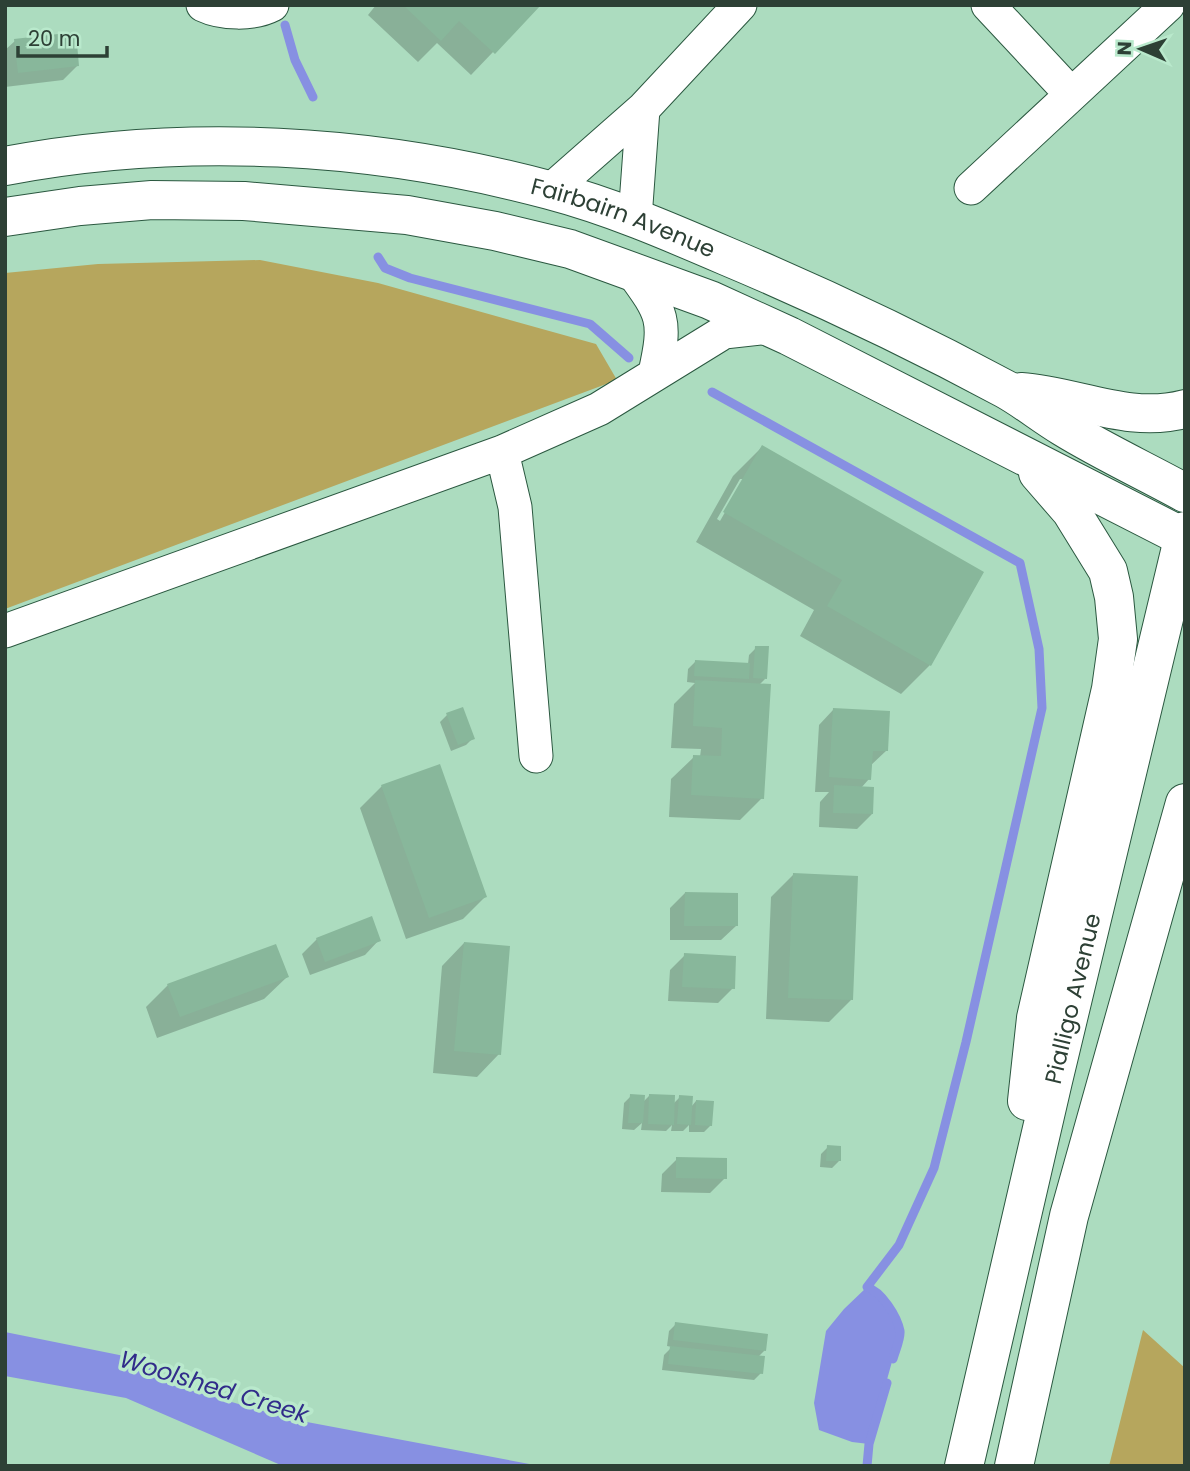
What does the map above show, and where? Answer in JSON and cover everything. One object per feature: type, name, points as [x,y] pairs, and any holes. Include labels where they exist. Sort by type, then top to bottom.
[{"type":"main road","name":"Fairbairn Avenue","points":[[5,166],[118,151],[220,147],[277,149],[344,152],[460,169],[551,190],[635,218],[809,292],[1008,391],[1064,428],[1185,493]]},
{"type":"main road","name":"Fairbairn Avenue","points":[[5,217],[80,206],[152,200],[244,201],[407,215],[570,248],[710,300],[770,327],[1184,536]]},
{"type":"main road","points":[[1008,391],[1047,396],[1120,412],[1153,415],[1185,409]]},
{"type":"main road","points":[[1010,1263],[1036,1018],[1111,689],[1118,639],[1114,597],[1108,571],[1071,511],[1025,458]]},
{"type":"main road","name":"Pialligo Avenue","points":[[967,1449],[1184,536]]},
{"type":"main road","points":[[1016,1456],[1069,1216],[1185,803]]},
{"type":"street","points":[[203,5],[217,11],[263,10],[272,5]]},
{"type":"street","points":[[551,190],[643,109],[740,5]]},
{"type":"street","points":[[988,5],[1071,94]]},
{"type":"street","points":[[971,188],[1168,5]]},
{"type":"street","points":[[635,218],[643,109]]},
{"type":"street","points":[[631,270],[657,306],[663,330],[655,373]]},
{"type":"street","points":[[5,631],[502,452],[599,409],[724,332],[770,327]]},
{"type":"street","points":[[502,452],[515,507],[536,756]]},
{"type":"shaded area","points":[[260,260],[378,283],[596,344],[617,380],[5,609],[5,273],[98,264]]},
{"type":"shaded area","points":[[1143,1330],[1185,1368],[1185,1466],[1109,1466]]},
{"type":"water","points":[[867,1287],[877,1290],[900,1333],[869,1444],[852,1442],[819,1430],[814,1403],[826,1331]]},
{"type":"water","points":[[5,1332],[154,1362],[169,1384],[291,1419],[540,1466],[283,1466],[126,1398],[5,1376]]},
{"type":"building","points":[[403,5],[541,5],[495,54],[459,21],[441,41]]},
{"type":"building","points":[[76,32],[79,66],[18,73],[14,39]]},
{"type":"building","points":[[762,445],[984,572],[931,666],[827,606],[842,580],[723,512]]},
{"type":"building","points":[[755,646],[769,646],[767,679],[753,678]]},
{"type":"building","points":[[695,660],[750,663],[749,679],[694,676]]},
{"type":"building","points":[[695,680],[771,684],[764,799],[691,795],[693,755],[721,756],[722,728],[693,726]]},
{"type":"building","points":[[463,707],[475,739],[458,745],[446,713]]},
{"type":"building","points":[[833,708],[890,711],[888,751],[873,751],[871,780],[829,777]]},
{"type":"building","points":[[440,764],[487,897],[429,918],[381,785]]},
{"type":"building","points":[[834,785],[874,787],[873,814],[833,813]]},
{"type":"building","points":[[793,873],[858,876],[853,1000],[788,998]]},
{"type":"building","points":[[685,892],[738,893],[738,926],[684,926]]},
{"type":"building","points":[[372,916],[381,941],[325,962],[316,938]]},
{"type":"building","points":[[464,942],[510,946],[501,1055],[454,1051]]},
{"type":"building","points":[[276,944],[289,977],[180,1017],[167,984]]},
{"type":"building","points":[[684,953],[736,956],[735,989],[682,987]]},
{"type":"building","points":[[630,1094],[645,1095],[643,1123],[628,1123]]},
{"type":"building","points":[[649,1094],[675,1095],[674,1125],[648,1124]]},
{"type":"building","points":[[679,1095],[693,1096],[691,1125],[677,1124]]},
{"type":"building","points":[[696,1100],[714,1101],[712,1126],[695,1125]]},
{"type":"building","points":[[827,1145],[841,1146],[841,1161],[826,1161]]},
{"type":"building","points":[[676,1157],[727,1158],[727,1179],[676,1178]]},
{"type":"building","points":[[675,1322],[768,1334],[766,1351],[673,1340]]},
{"type":"building","points":[[670,1346],[765,1356],[763,1374],[668,1364]]},
{"type":"waterway","points":[[285,25],[295,60],[313,97]]},
{"type":"waterway","points":[[378,257],[385,268],[410,278],[590,324],[629,358]]},
{"type":"waterway","points":[[712,392],[1020,563],[1039,649],[1042,708],[966,1042],[934,1168],[899,1245],[867,1287],[883,1299],[898,1325],[900,1338],[893,1359]]},
{"type":"waterway","points":[[867,1466],[869,1444],[887,1383]]},
{"type":"water label","name":"Woolshed Creek","points":[[214,1387]]}]
